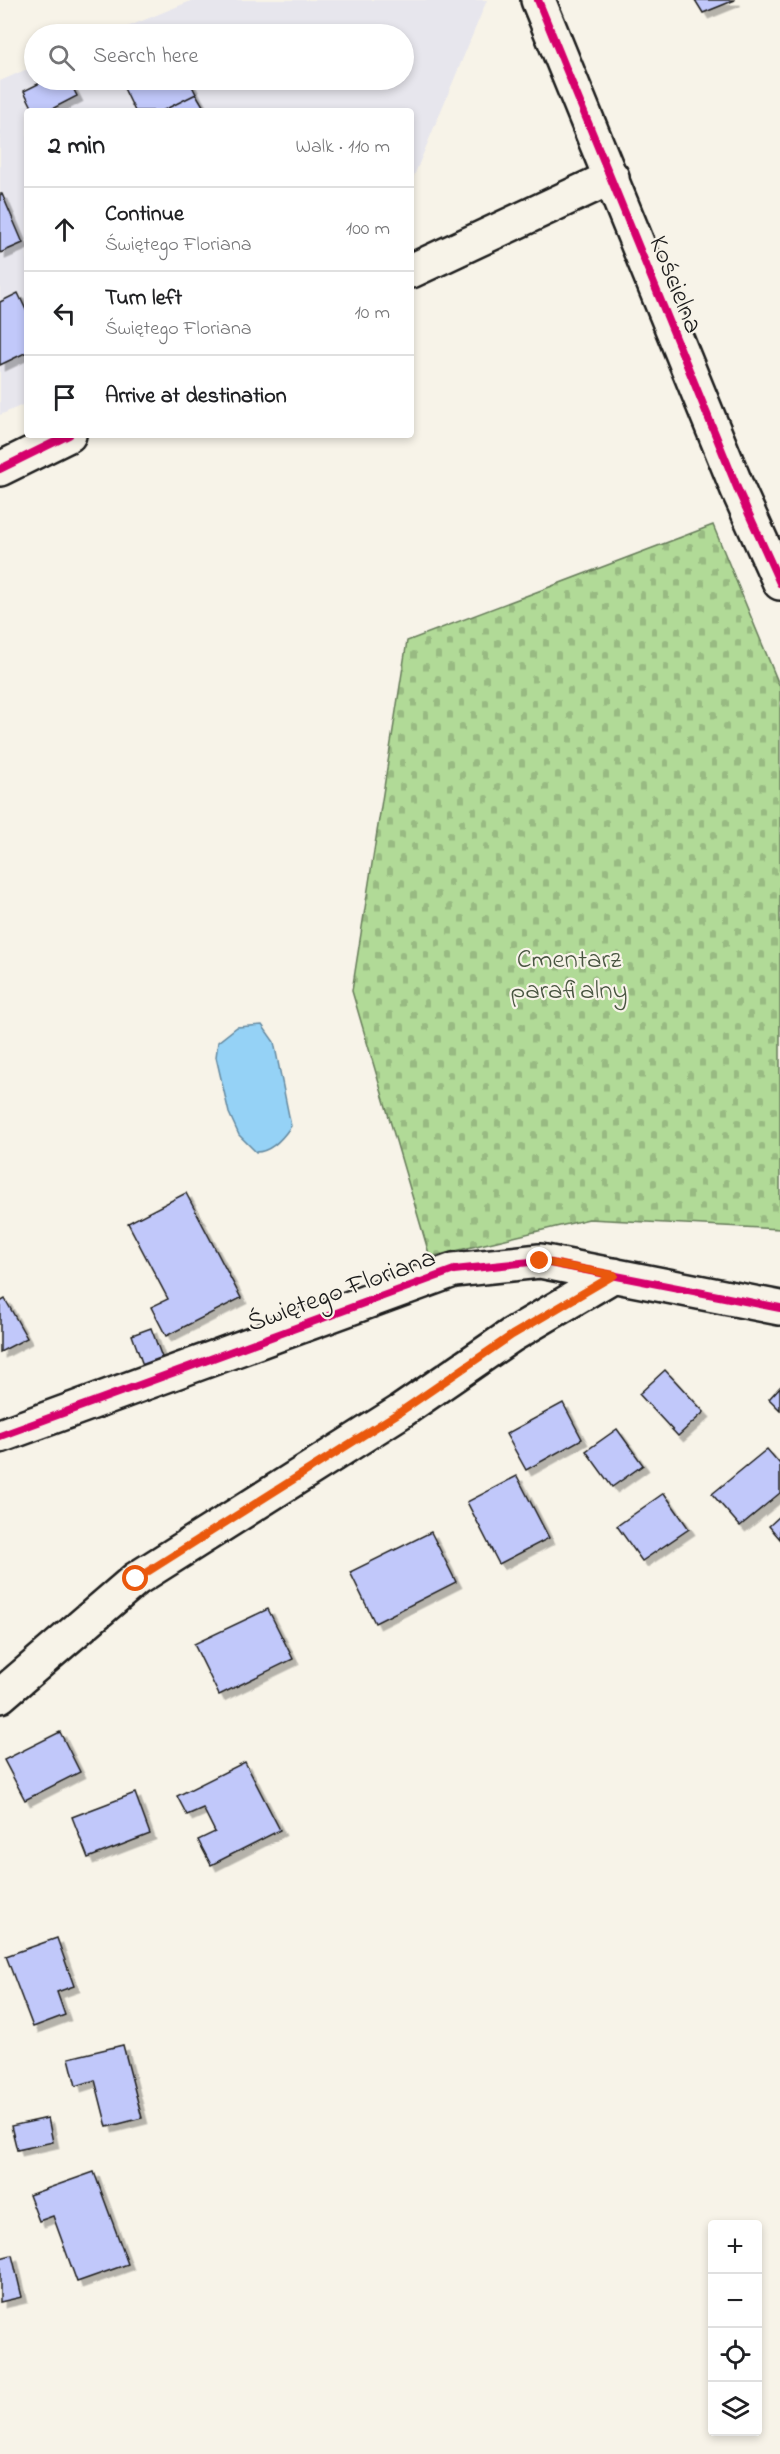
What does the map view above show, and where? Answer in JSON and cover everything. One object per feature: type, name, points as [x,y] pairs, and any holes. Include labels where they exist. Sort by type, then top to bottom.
[{"type":"street","name":"Kościelna","points":[[538,0],[738,490],[780,584]]},
{"type":"street","points":[[414,270],[612,177]]},
{"type":"street","points":[[0,469],[63,438]]},
{"type":"street","name":"Świętego Floriana","points":[[0,1436],[454,1270],[540,1261],[780,1308]]},
{"type":"street","points":[[0,1696],[136,1579],[400,1412],[512,1335],[614,1275]]},
{"type":"shaded area","points":[[193,0],[487,0],[414,176],[414,108],[24,108],[24,404],[0,415],[0,81],[24,70],[24,90],[414,90],[414,24],[134,24]]},
{"type":"green space","name":"Cmentarz parafialny","points":[[713,525],[780,687],[780,1229],[589,1219],[430,1257],[352,991],[407,641]]},
{"type":"water","points":[[262,1025],[274,1042],[291,1126],[272,1147],[256,1152],[239,1135],[229,1113],[216,1057],[218,1042],[237,1027]]},
{"type":"building","points":[[695,0],[735,0],[703,13]]},
{"type":"building","points":[[74,90],[77,96],[54,108],[32,108],[24,91]]},
{"type":"building","points":[[125,90],[194,90],[196,94],[168,108],[134,108]]},
{"type":"building","points":[[196,94],[204,108],[168,108]]},
{"type":"building","points":[[0,194],[2,194],[23,243],[0,253]]},
{"type":"building","points":[[18,293],[24,306],[24,353],[0,365],[0,302]]},
{"type":"building","points":[[186,1193],[241,1298],[166,1336],[151,1307],[168,1299],[128,1223]]},
{"type":"building","points":[[5,1299],[27,1338],[0,1352],[0,1302]]},
{"type":"building","points":[[151,1328],[163,1360],[144,1368],[132,1335]]},
{"type":"building","points":[[665,1370],[704,1412],[678,1436],[639,1394]]},
{"type":"building","points":[[780,1387],[780,1410],[769,1399]]},
{"type":"building","points":[[563,1403],[582,1439],[526,1470],[506,1434]]},
{"type":"building","points":[[617,1429],[643,1465],[612,1487],[586,1451]]},
{"type":"building","points":[[767,1449],[780,1464],[780,1493],[740,1526],[712,1494]]},
{"type":"building","points":[[517,1476],[549,1538],[499,1564],[467,1502]]},
{"type":"building","points":[[664,1493],[689,1529],[642,1561],[617,1526]]},
{"type":"building","points":[[780,1516],[780,1539],[769,1526]]},
{"type":"building","points":[[431,1532],[456,1582],[375,1623],[350,1572]]},
{"type":"building","points":[[268,1609],[293,1659],[219,1695],[194,1644]]},
{"type":"building","points":[[60,1732],[80,1772],[25,1800],[4,1760]]},
{"type":"building","points":[[245,1762],[280,1830],[211,1865],[198,1840],[215,1832],[203,1808],[187,1815],[177,1796]]},
{"type":"building","points":[[135,1793],[150,1834],[88,1858],[72,1817]]},
{"type":"building","points":[[57,1938],[74,1986],[57,1992],[65,2015],[33,2027],[6,1956]]},
{"type":"building","points":[[123,2045],[142,2118],[107,2127],[95,2080],[76,2086],[69,2058]]},
{"type":"building","points":[[48,2118],[53,2142],[17,2150],[11,2126]]},
{"type":"building","points":[[94,2172],[128,2264],[77,2282],[53,2216],[39,2221],[29,2195]]},
{"type":"building","points":[[12,2255],[22,2297],[0,2302],[0,2258]]},
{"type":"cycle path","points":[[538,0],[738,490],[780,583]]},
{"type":"cycle path","points":[[0,469],[63,438]]},
{"type":"cycle path","points":[[0,1436],[454,1270],[540,1261],[780,1308]]},
{"type":"route","points":[[136,1579],[400,1412],[512,1335],[614,1275],[540,1261]]}]
